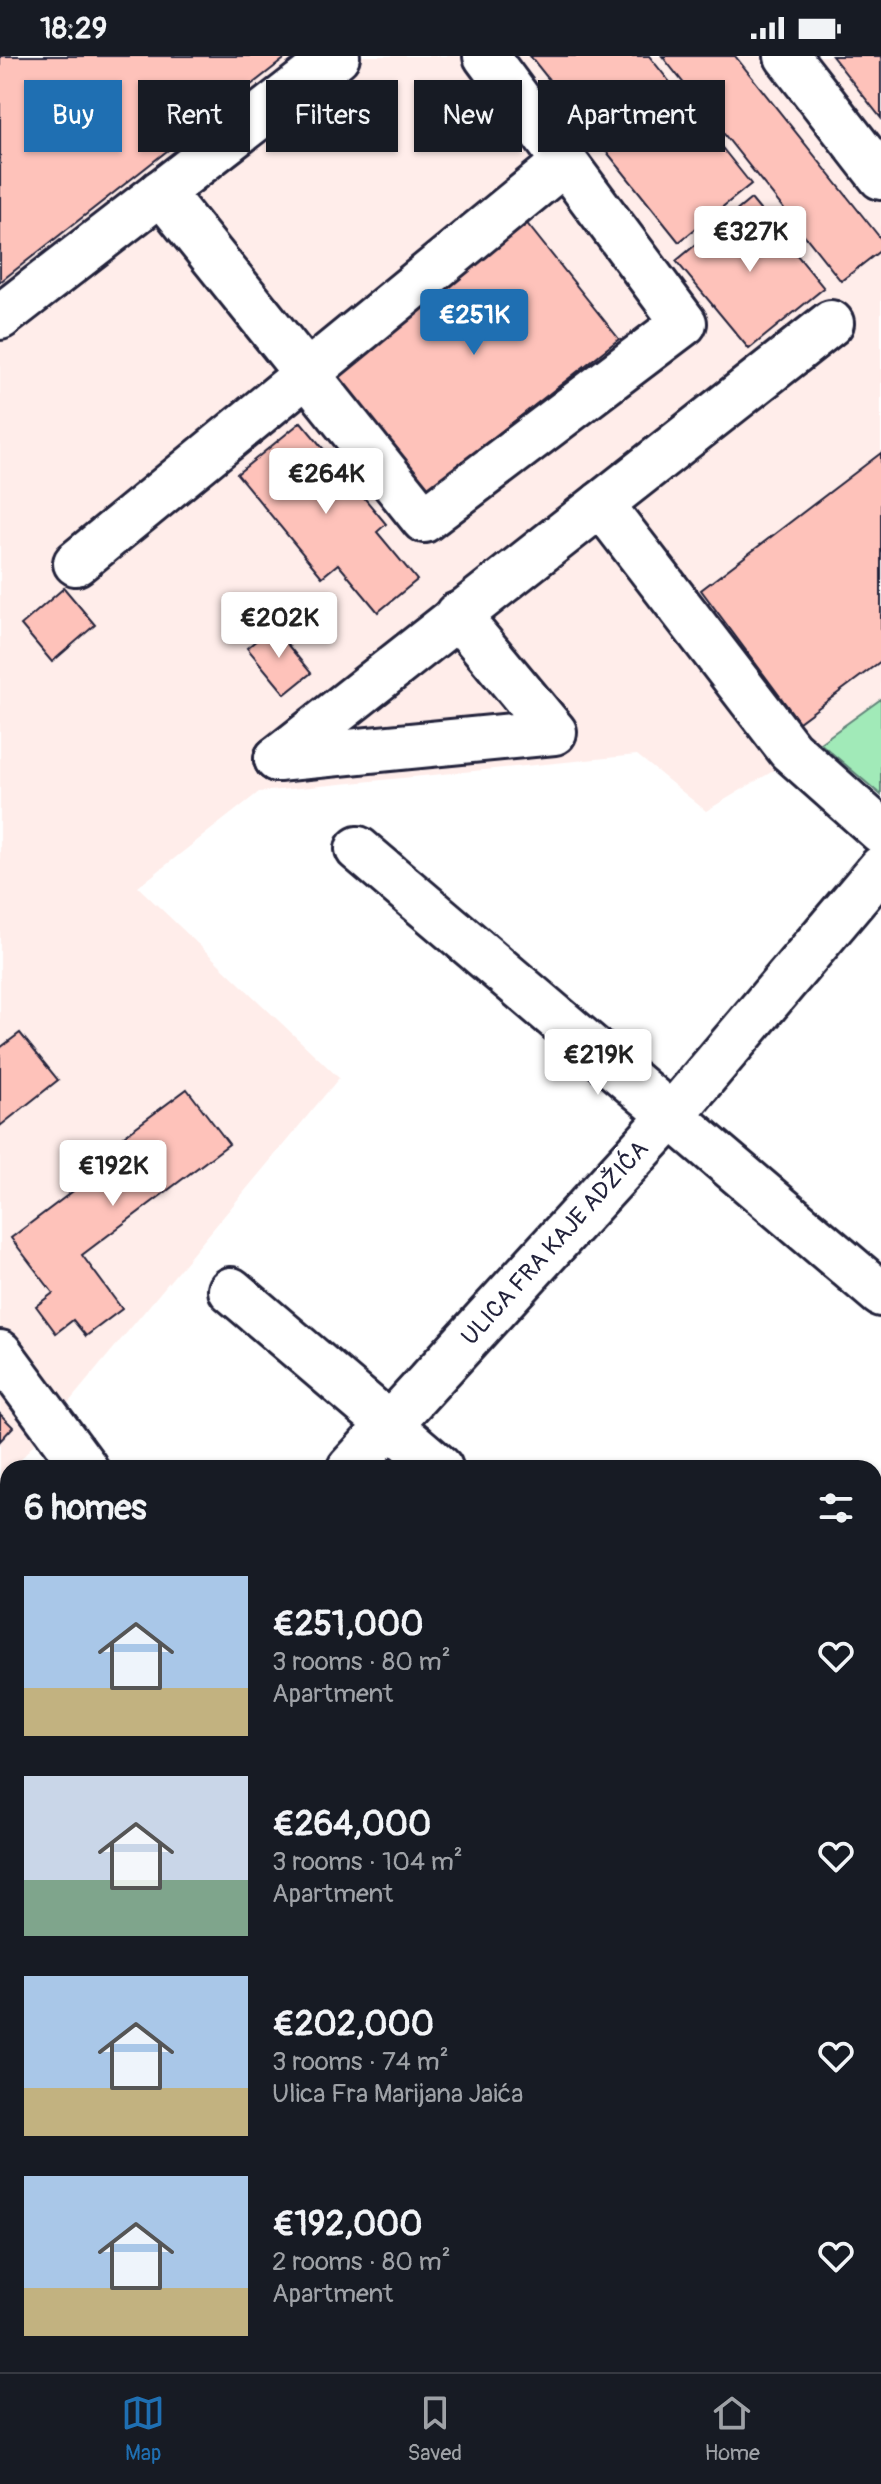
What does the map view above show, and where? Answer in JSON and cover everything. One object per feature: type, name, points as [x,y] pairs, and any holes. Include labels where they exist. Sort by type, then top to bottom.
[{"type":"street","points":[[0,317],[337,56]]},
{"type":"street","points":[[161,192],[424,520],[684,323],[486,56]]},
{"type":"street","points":[[787,56],[881,177]]},
{"type":"street","points":[[76,563],[565,162]]},
{"type":"street","points":[[457,615],[554,732],[277,759],[457,615],[831,323]]},
{"type":"street","points":[[601,504],[790,750],[881,831]]},
{"type":"street","points":[[358,849],[881,1294]]},
{"type":"street","name":"ULICA FRA KAJE ADŽIĆA","points":[[357,1460],[672,1115],[881,868]]},
{"type":"street","points":[[231,1290],[431,1460]]},
{"type":"street","points":[[0,1353],[72,1460]]},
{"type":"shaded area","points":[[0,56],[881,56],[881,795],[820,743],[706,811],[637,755],[259,792],[138,887],[339,1078],[21,1460],[0,1460]]},
{"type":"green space","points":[[881,699],[881,795],[820,743]]},
{"type":"building","points":[[0,56],[288,56],[250,86],[250,80],[138,80],[138,152],[166,152],[0,282]]},
{"type":"building","points":[[530,56],[649,56],[668,80],[549,80]]},
{"type":"building","points":[[662,56],[735,56],[881,239],[881,250],[841,281],[725,135],[725,80],[681,80]]},
{"type":"building","points":[[832,56],[881,56],[881,118]]},
{"type":"building","points":[[725,151],[751,184],[679,242],[607,152]]},
{"type":"building","points":[[751,199],[824,288],[749,349],[676,261]]},
{"type":"building","points":[[525,221],[619,339],[423,493],[330,375]]},
{"type":"building","points":[[301,422],[386,524],[377,532],[417,580],[378,612],[338,564],[322,577],[237,474]]},
{"type":"building","points":[[881,453],[881,661],[799,722],[701,590]]},
{"type":"building","points":[[64,588],[95,625],[52,662],[21,625]]},
{"type":"building","points":[[273,627],[311,673],[285,694],[247,648]]},
{"type":"building","points":[[20,1033],[58,1080],[0,1126],[0,1048]]},
{"type":"building","points":[[187,1089],[229,1144],[82,1255],[122,1309],[86,1336],[73,1320],[56,1333],[36,1306],[53,1293],[11,1238],[85,1182],[77,1171]]},
{"type":"building","points":[[0,1414],[13,1427],[0,1441]]}]
